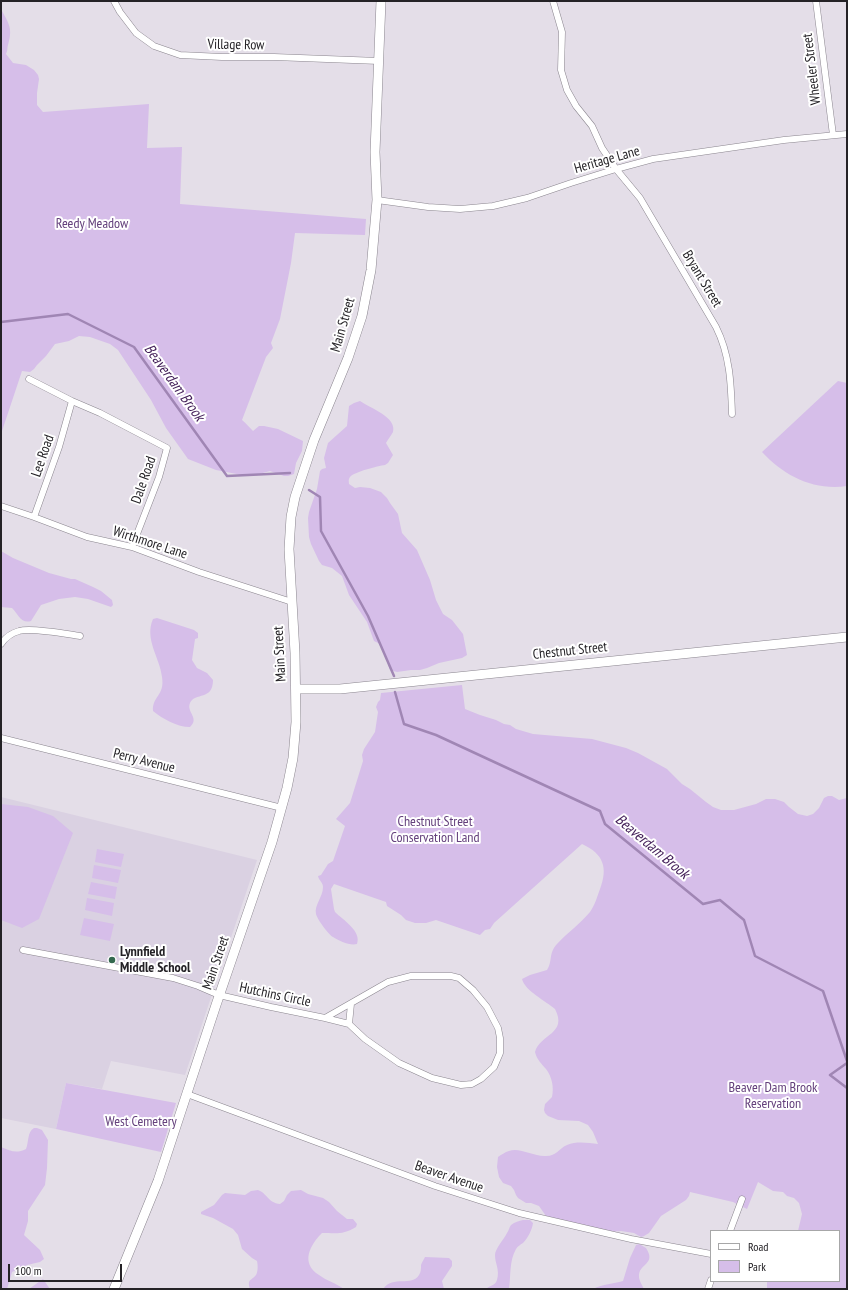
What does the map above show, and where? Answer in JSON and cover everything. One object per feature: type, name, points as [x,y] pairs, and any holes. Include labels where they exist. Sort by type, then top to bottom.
[{"type":"street","name":"Village Row","points":[[114,1],[120,12],[136,33],[154,46],[180,55],[379,61]]},
{"type":"street","name":"Main Street","points":[[114,1289],[158,1181],[219,995],[256,890],[282,808],[293,758],[296,722],[296,689],[289,549],[291,517],[314,440],[348,358],[362,316],[371,270],[377,200],[375,152],[381,1]]},
{"type":"street","name":"Bryant Street","points":[[554,1],[562,32],[561,70],[567,90],[576,106],[592,126],[602,148],[616,169],[640,198],[716,326],[724,344],[728,362],[732,395],[732,414]]},
{"type":"street","name":"Wheeler Street","points":[[816,1],[833,135]]},
{"type":"street","name":"Heritage Lane","points":[[377,200],[460,209],[493,206],[527,198],[616,169],[653,159],[784,140],[847,134]]},
{"type":"street","points":[[29,379],[72,401]]},
{"type":"street","name":"Dale Road","points":[[72,401],[98,412],[167,448],[159,477],[132,547]]},
{"type":"street","name":"Lee Road","points":[[34,517],[59,447],[72,401]]},
{"type":"street","name":"Wirthmore Lane","points":[[1,506],[87,537],[132,547],[199,572],[292,602]]},
{"type":"street","points":[[1,644],[11,634],[20,631],[30,630],[80,636]]},
{"type":"street","name":"Chestnut Street","points":[[296,689],[340,689],[847,638]]},
{"type":"street","name":"Perry Avenue","points":[[1,738],[282,808]]},
{"type":"street","points":[[23,950],[172,978],[198,986],[219,995]]},
{"type":"street","name":"Hutchins Circle","points":[[219,995],[349,1024],[365,1039],[399,1064],[432,1078],[462,1085],[472,1084],[481,1079],[494,1067],[500,1053],[498,1028],[487,1007],[473,990],[459,978],[451,976],[411,976],[388,982],[325,1018]]},
{"type":"street","points":[[349,1024],[351,1004]]},
{"type":"street","name":"Beaver Avenue","points":[[187,1094],[435,1186],[513,1210],[624,1237],[710,1254]]},
{"type":"street","points":[[730,1230],[742,1199]]},
{"type":"shaded area","name":"Lynnfield Middle School","points":[[1,797],[257,860],[185,1075],[111,1061],[102,1089],[66,1083],[56,1129],[1,1118]]},
{"type":"green space","name":"Reedy Meadow","points":[[1,9],[8,22],[10,30],[6,54],[13,63],[26,65],[34,70],[38,75],[37,105],[43,112],[149,104],[147,148],[182,147],[180,204],[366,219],[365,235],[295,233],[291,263],[280,319],[271,343],[273,348],[266,357],[242,420],[253,431],[259,426],[264,426],[278,429],[303,441],[302,451],[296,463],[294,474],[284,476],[270,471],[255,475],[242,475],[216,470],[188,459],[166,428],[151,400],[118,350],[110,344],[90,337],[79,336],[69,341],[55,344],[34,369],[30,372],[22,371],[1,434]]},
{"type":"green space","points":[[838,381],[847,383],[847,486],[835,487],[811,484],[790,475],[771,461],[762,452]]},
{"type":"green space","points":[[360,401],[387,417],[391,422],[393,432],[386,443],[393,455],[385,465],[352,475],[349,479],[349,484],[355,488],[370,488],[381,492],[398,514],[402,533],[417,550],[430,580],[436,600],[443,614],[452,620],[463,634],[467,655],[462,658],[439,663],[420,670],[397,672],[390,670],[382,647],[374,641],[367,622],[349,595],[342,576],[332,568],[322,565],[311,544],[309,537],[309,512],[317,489],[320,471],[326,468],[324,458],[328,443],[347,426],[349,406]]},
{"type":"green space","points":[[1,551],[13,558],[49,573],[75,579],[93,587],[101,591],[112,600],[113,605],[111,607],[88,599],[75,597],[59,599],[41,605],[31,621],[28,622],[22,620],[12,608],[1,607]]},
{"type":"green space","points":[[157,618],[194,630],[198,633],[198,638],[195,639],[192,660],[197,668],[207,673],[213,680],[212,687],[207,694],[192,700],[190,703],[189,706],[194,721],[190,727],[180,726],[170,722],[153,711],[154,702],[162,688],[161,670],[153,648],[150,634],[153,619]]},
{"type":"green space","points":[[462,685],[465,709],[533,734],[592,739],[626,748],[667,769],[682,784],[713,807],[721,810],[734,810],[756,804],[766,799],[775,799],[784,802],[798,814],[807,816],[813,814],[819,808],[824,798],[828,796],[832,796],[839,800],[847,798],[847,1289],[767,1289],[767,1282],[840,1282],[840,1230],[798,1230],[802,1214],[799,1203],[794,1198],[787,1196],[783,1192],[773,1191],[758,1182],[747,1209],[733,1202],[690,1192],[686,1200],[661,1216],[649,1233],[641,1237],[634,1233],[621,1231],[608,1232],[546,1216],[539,1206],[526,1203],[518,1198],[511,1186],[503,1183],[499,1177],[497,1167],[498,1157],[508,1151],[518,1150],[541,1156],[550,1156],[567,1145],[575,1143],[598,1144],[588,1125],[579,1121],[558,1120],[548,1116],[545,1113],[545,1104],[552,1097],[552,1082],[550,1075],[538,1059],[535,1052],[542,1041],[556,1029],[558,1017],[555,1009],[531,992],[522,979],[547,970],[554,948],[590,912],[597,898],[604,875],[604,868],[595,852],[582,844],[494,923],[490,929],[485,930],[480,935],[436,920],[426,923],[415,923],[406,920],[387,906],[386,902],[334,884],[331,889],[335,912],[354,930],[358,939],[357,944],[341,942],[331,936],[316,914],[317,904],[323,891],[322,884],[318,876],[321,875],[328,864],[333,861],[345,826],[336,819],[350,803],[363,761],[362,755],[364,749],[375,732],[378,712],[376,707],[380,700],[381,693]]},
{"type":"green space","points":[[1,804],[28,807],[53,816],[73,833],[39,919],[22,928],[1,920]]},
{"type":"green space","points":[[97,849],[124,854],[121,867],[95,862]]},
{"type":"green space","points":[[94,865],[121,870],[118,883],[92,878]]},
{"type":"green space","points":[[91,882],[117,887],[115,899],[88,894]]},
{"type":"green space","points":[[87,898],[114,903],[112,916],[85,910]]},
{"type":"green space","points":[[84,918],[114,924],[110,941],[80,935]]},
{"type":"green space","name":"West Cemetery","points":[[66,1083],[176,1103],[161,1152],[56,1129]]},
{"type":"green space","points":[[34,1128],[42,1130],[48,1140],[47,1168],[45,1185],[28,1211],[28,1221],[24,1235],[40,1250],[44,1259],[40,1262],[27,1265],[12,1272],[7,1289],[1,1289],[1,1147],[16,1152],[26,1149],[30,1132]]},
{"type":"green space","points":[[258,1190],[264,1193],[273,1202],[280,1204],[291,1191],[301,1190],[308,1194],[323,1198],[347,1219],[353,1219],[357,1224],[356,1227],[351,1230],[340,1233],[322,1233],[311,1248],[308,1260],[313,1270],[322,1277],[344,1289],[250,1289],[249,1282],[257,1272],[257,1261],[242,1249],[238,1235],[233,1229],[213,1218],[201,1214],[201,1212],[214,1205],[225,1193],[245,1195],[251,1191]]},
{"type":"green space","points":[[523,1220],[530,1220],[533,1223],[527,1239],[517,1248],[514,1254],[511,1264],[509,1289],[486,1289],[497,1280],[498,1270],[495,1258],[496,1250],[511,1225]]},
{"type":"green space","points":[[639,1244],[646,1248],[649,1254],[648,1261],[639,1272],[639,1277],[644,1289],[593,1289],[623,1281],[630,1258],[636,1245]]},
{"type":"green space","points":[[425,1257],[449,1258],[452,1261],[452,1266],[442,1281],[444,1289],[383,1289],[392,1283],[416,1278],[420,1273],[421,1265]]},
{"type":"green space","points":[[43,1279],[50,1289],[29,1289]]},
{"type":"waterway","name":"Beaverdam Brook","points":[[1,322],[68,314],[134,347],[227,476],[290,473]]},
{"type":"waterway","name":"Beaverdam Brook","points":[[309,490],[320,497],[321,531],[368,616],[394,676]]},
{"type":"waterway","name":"Beaverdam Brook","points":[[395,692],[404,724],[436,735],[600,811],[605,824],[703,904],[720,900],[744,920],[755,956],[823,991],[847,1061]]},
{"type":"waterway","name":"Beaverdam Brook","points":[[847,1063],[830,1075],[847,1088]]},
{"type":"place","name":"Lynnfield Middle School","points":[[112,960]]},
{"type":"park label","name":"Chestnut Street Conservation Land","points":[[435,830]]},
{"type":"park label","name":"Beaver Dam Brook Reservation","points":[[773,1096]]}]
